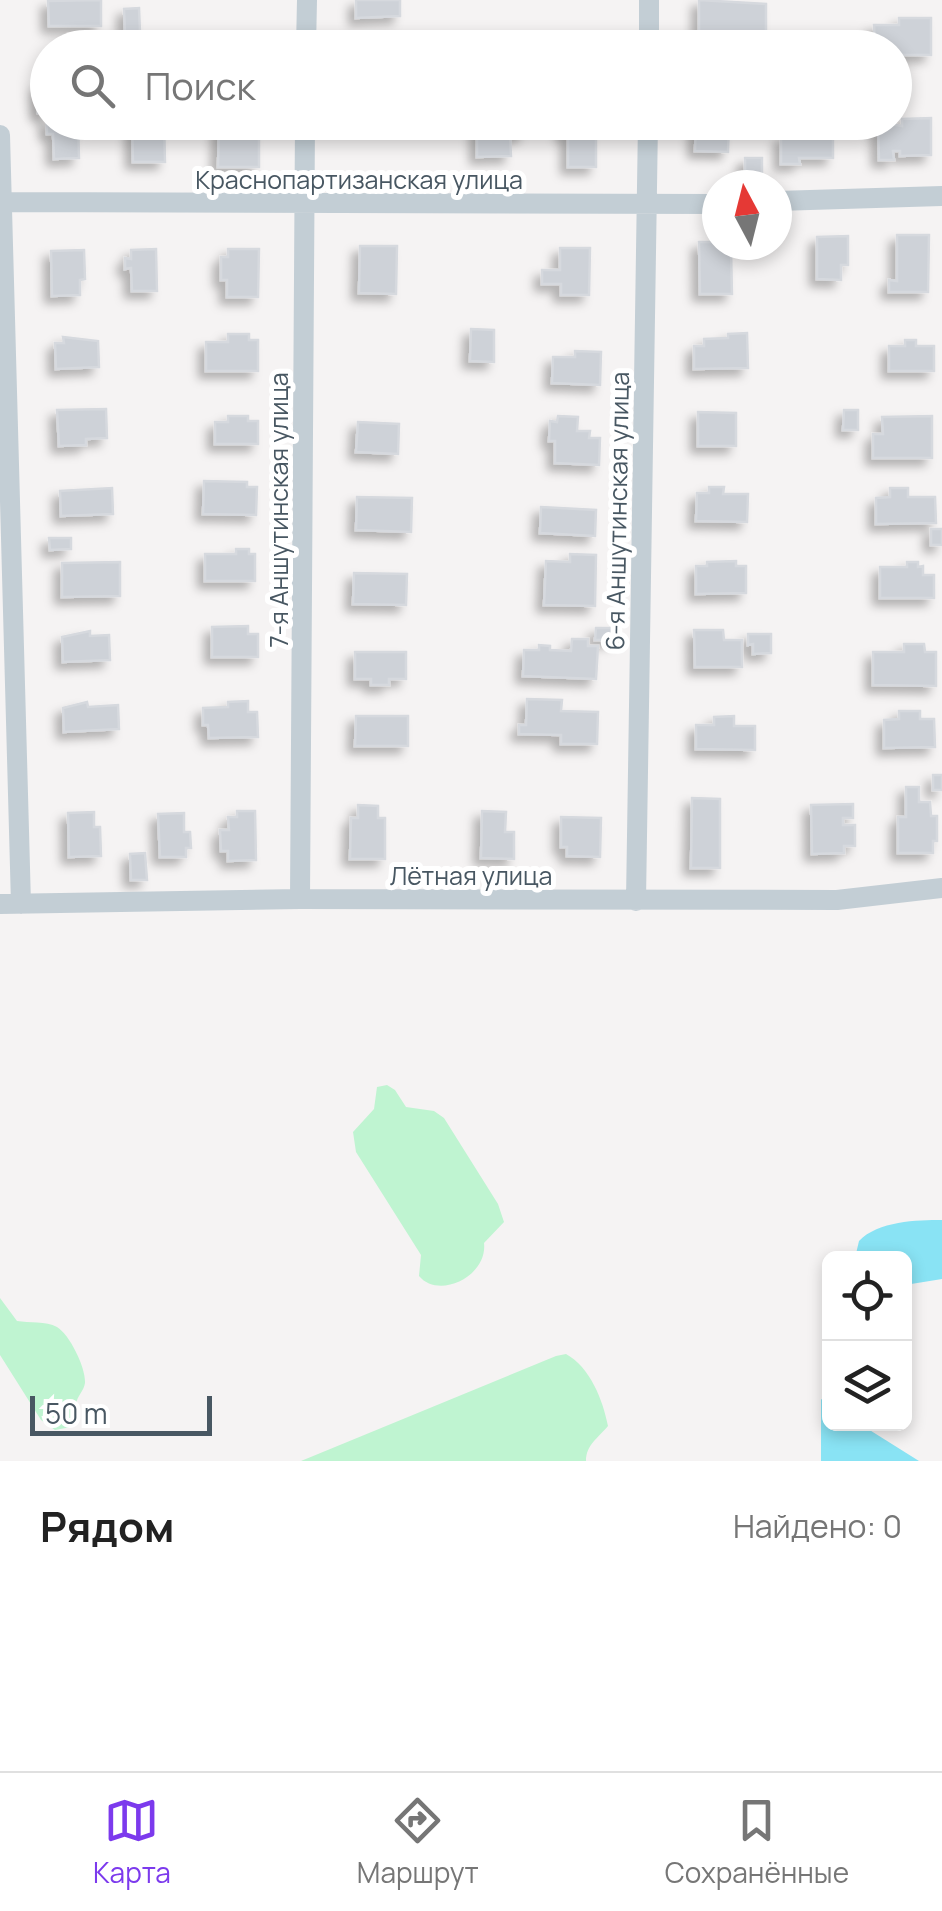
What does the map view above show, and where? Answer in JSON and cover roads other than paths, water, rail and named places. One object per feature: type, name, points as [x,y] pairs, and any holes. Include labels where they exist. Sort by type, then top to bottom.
[{"type":"street","points":[[306,0],[306,30]]},
{"type":"street","points":[[649,0],[649,30]]},
{"type":"street","points":[[0,135],[11,904]]},
{"type":"street","name":"7-я Аншутинская улица","points":[[300,899],[305,140]]},
{"type":"street","name":"6-я Аншутинская улица","points":[[636,901],[648,140]]},
{"type":"street","points":[[792,201],[942,196]]},
{"type":"street","name":"Краснопартизанская улица","points":[[1,202],[702,204]]},
{"type":"street","name":"Лётная улица","points":[[11,904],[300,899],[837,900],[942,888]]},
{"type":"water","points":[[942,1220],[942,1279],[912,1284],[912,1251],[857,1251],[859,1241],[876,1229]]},
{"type":"water","points":[[821,1399],[822,1431],[871,1431],[919,1461],[821,1461]]}]
